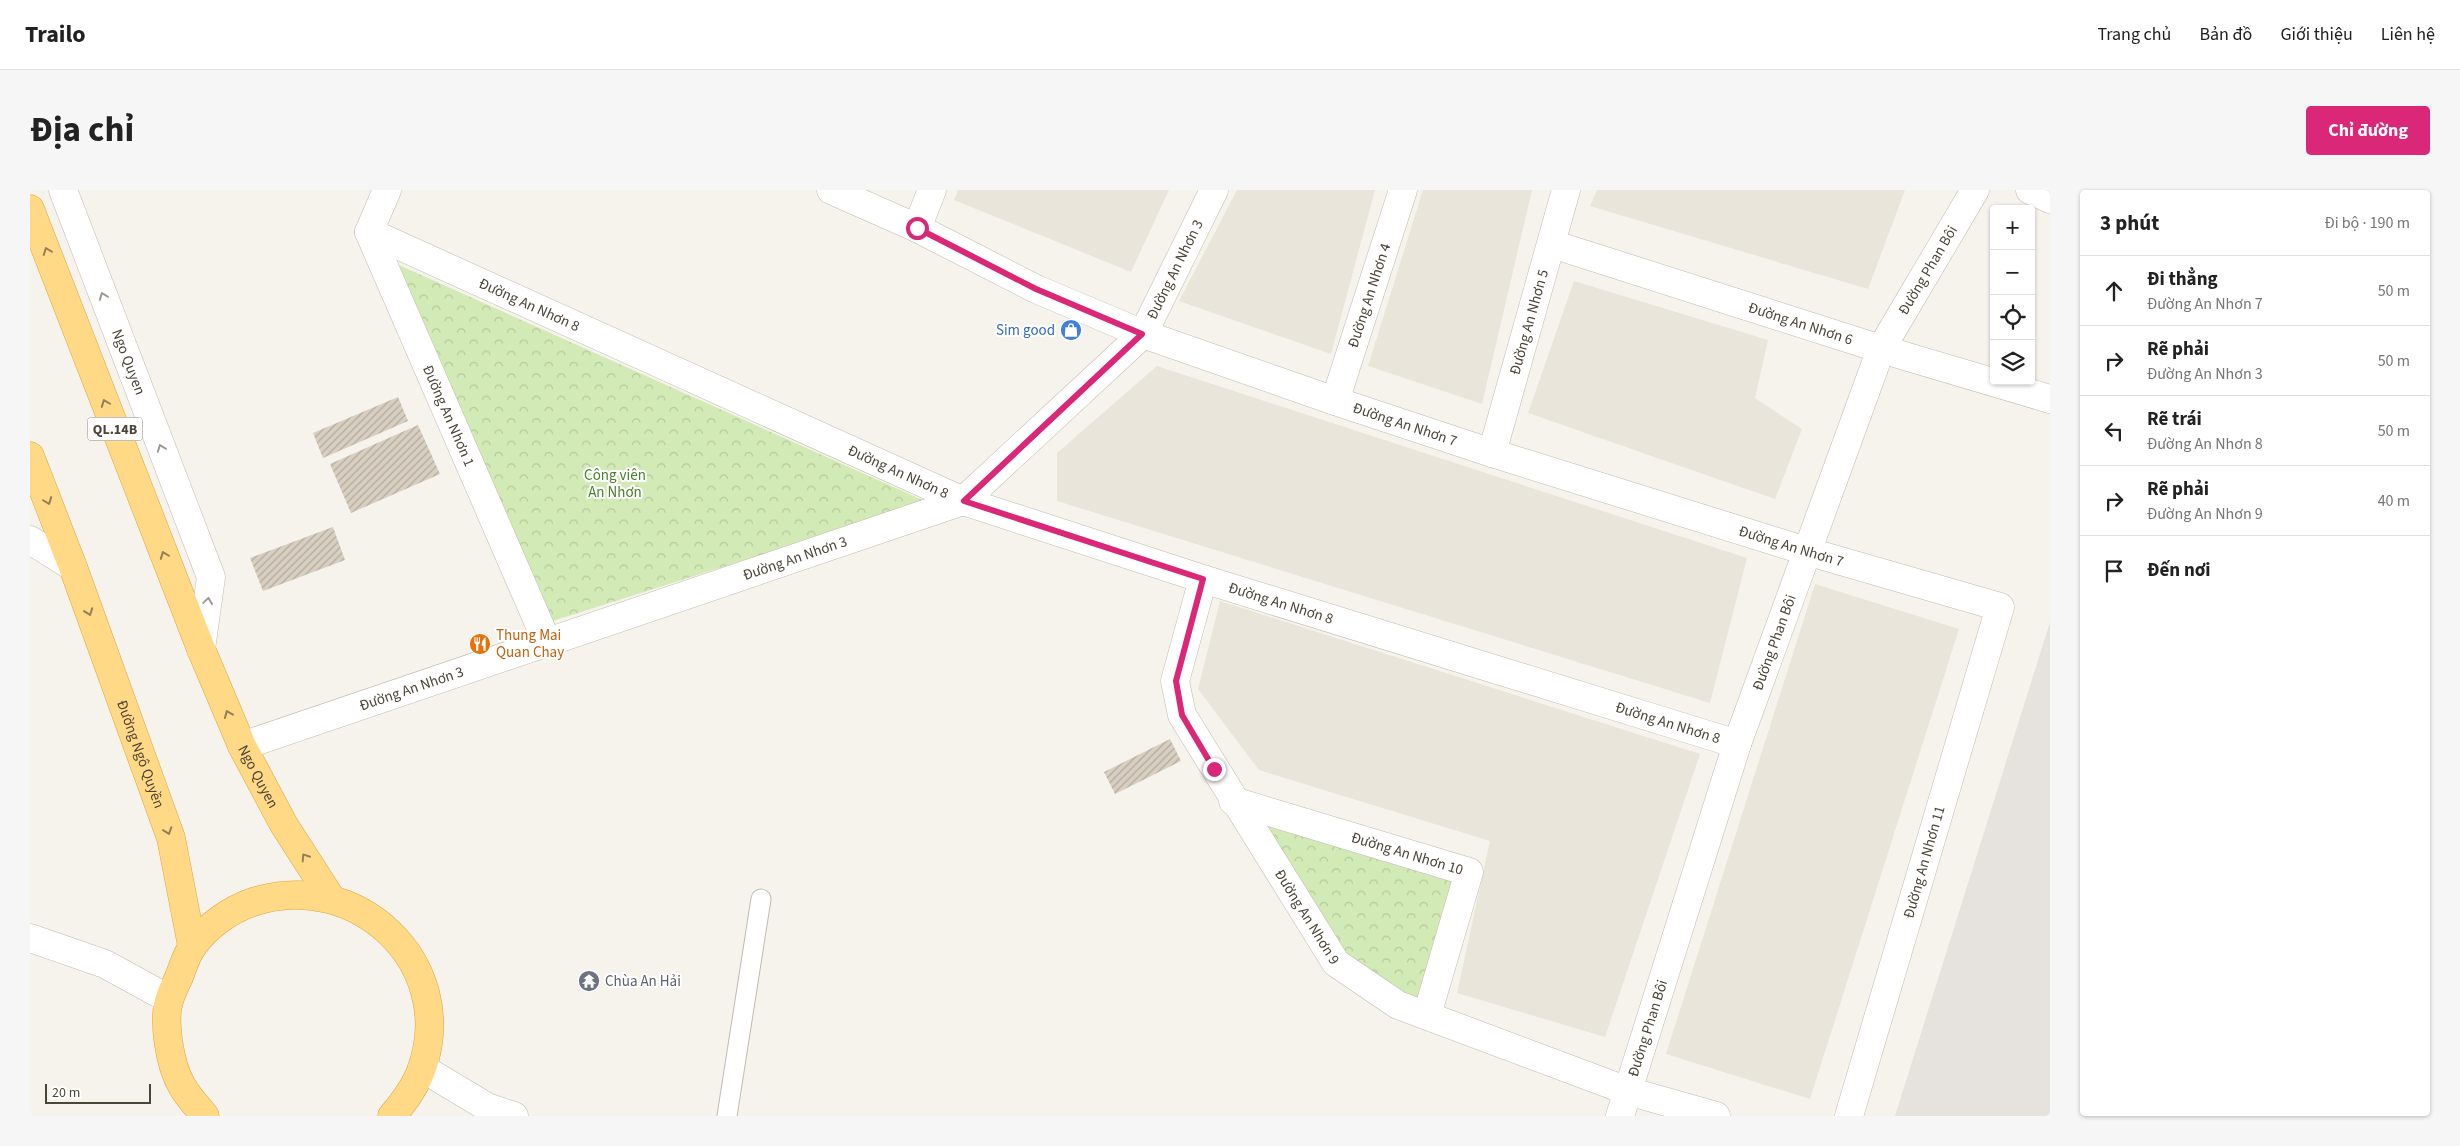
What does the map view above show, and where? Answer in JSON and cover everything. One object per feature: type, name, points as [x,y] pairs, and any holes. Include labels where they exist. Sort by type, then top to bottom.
[{"type":"highway","name":"Ngo Quyen","points":[[30,209],[201,649],[242,746],[284,825],[332,898]]},
{"type":"highway","name":"Đường Ngô Quyền","points":[[30,456],[73,567],[171,838],[192,946]]},
{"type":"highway","points":[[205,1116],[181,1086],[167,1043],[169,999],[192,946],[214,924],[240,907],[270,897],[301,894],[332,898],[365,912],[393,935],[414,963],[426,997],[429,1033],[422,1068],[410,1093],[393,1116]]},
{"type":"street","name":"Ngo Quyen","points":[[63,190],[211,577],[201,649]]},
{"type":"street","points":[[369,232],[387,190]]},
{"type":"street","name":"Đường An Nhơn 7","points":[[831,190],[917,228],[1036,289],[1142,334],[1492,453],[1806,551],[2000,607]]},
{"type":"street","points":[[917,228],[932,190]]},
{"type":"street","name":"Đường An Nhơn 3","points":[[242,746],[964,501],[1142,334],[1214,190]]},
{"type":"street","name":"Đường An Nhơn 4","points":[[1335,401],[1403,190]]},
{"type":"street","name":"Đường An Nhơn 5","points":[[1492,453],[1566,190]]},
{"type":"street","name":"Đường Phan Bôi","points":[[1624,1104],[1737,744],[1881,348],[1975,190]]},
{"type":"street","points":[[2030,190],[2050,199]]},
{"type":"street","name":"Đường An Nhơn 8","points":[[369,232],[964,501],[1203,579],[1737,744]]},
{"type":"street","name":"Đường An Nhơn 1","points":[[369,232],[547,642]]},
{"type":"street","name":"Đường An Nhơn 6","points":[[1552,244],[1881,348],[2050,399]]},
{"type":"street","points":[[30,540],[73,567]]},
{"type":"street","name":"Đường An Nhơn 9","points":[[1203,579],[1176,681],[1182,715],[1336,963],[1398,1004],[1427,1015],[1624,1104],[1716,1116]]},
{"type":"street","name":"Đường An Nhơn 11","points":[[1849,1116],[2000,607]]},
{"type":"street","name":"Đường An Nhơn 10","points":[[1234,801],[1469,872],[1427,1015]]},
{"type":"street","points":[[30,938],[105,964],[169,999]]},
{"type":"street","points":[[422,1068],[487,1107],[514,1116]]},
{"type":"lane","points":[[727,1116],[761,899]]},
{"type":"shaded area","points":[[958,190],[1169,190],[1131,272],[954,200]]},
{"type":"shaded area","points":[[1237,190],[1375,190],[1331,354],[1179,301]]},
{"type":"shaded area","points":[[1423,190],[1532,190],[1482,404],[1368,366]]},
{"type":"shaded area","points":[[1597,190],[1905,190],[1868,289],[1590,206]]},
{"type":"shaded area","points":[[1574,281],[1768,340],[1755,398],[1802,429],[1775,499],[1528,413]]},
{"type":"shaded area","points":[[1157,366],[1747,558],[1710,703],[1057,501],[1057,453]]},
{"type":"shaded area","points":[[1815,584],[1959,629],[1810,1099],[1666,1054]]},
{"type":"shaded area","points":[[1220,601],[1700,754],[1605,1037],[1457,993],[1490,841],[1259,770],[1198,689]]},
{"type":"shaded area","points":[[2050,622],[2050,1116],[1895,1116]]},
{"type":"green space","name":"Công viên An Nhơn","points":[[399,265],[927,502],[553,621]]},
{"type":"green space","points":[[1249,812],[1460,878],[1423,1007],[1339,954]]},
{"type":"building","points":[[398,397],[408,421],[323,458],[313,433]]},
{"type":"building","points":[[418,425],[440,474],[351,513],[330,464]]},
{"type":"building","points":[[333,527],[345,560],[263,591],[250,558]]},
{"type":"building","points":[[1170,739],[1181,761],[1115,794],[1104,772]]},
{"type":"place","name":"Sim good","points":[[1071,330]]},
{"type":"place","name":"Thung Mai Quan Chay","points":[[480,644]]},
{"type":"place","name":"Chùa An Hải","points":[[589,981]]},
{"type":"route","points":[[917,228],[1036,289],[1142,334],[964,501],[1203,579],[1176,681],[1182,715],[1214,769]]}]
